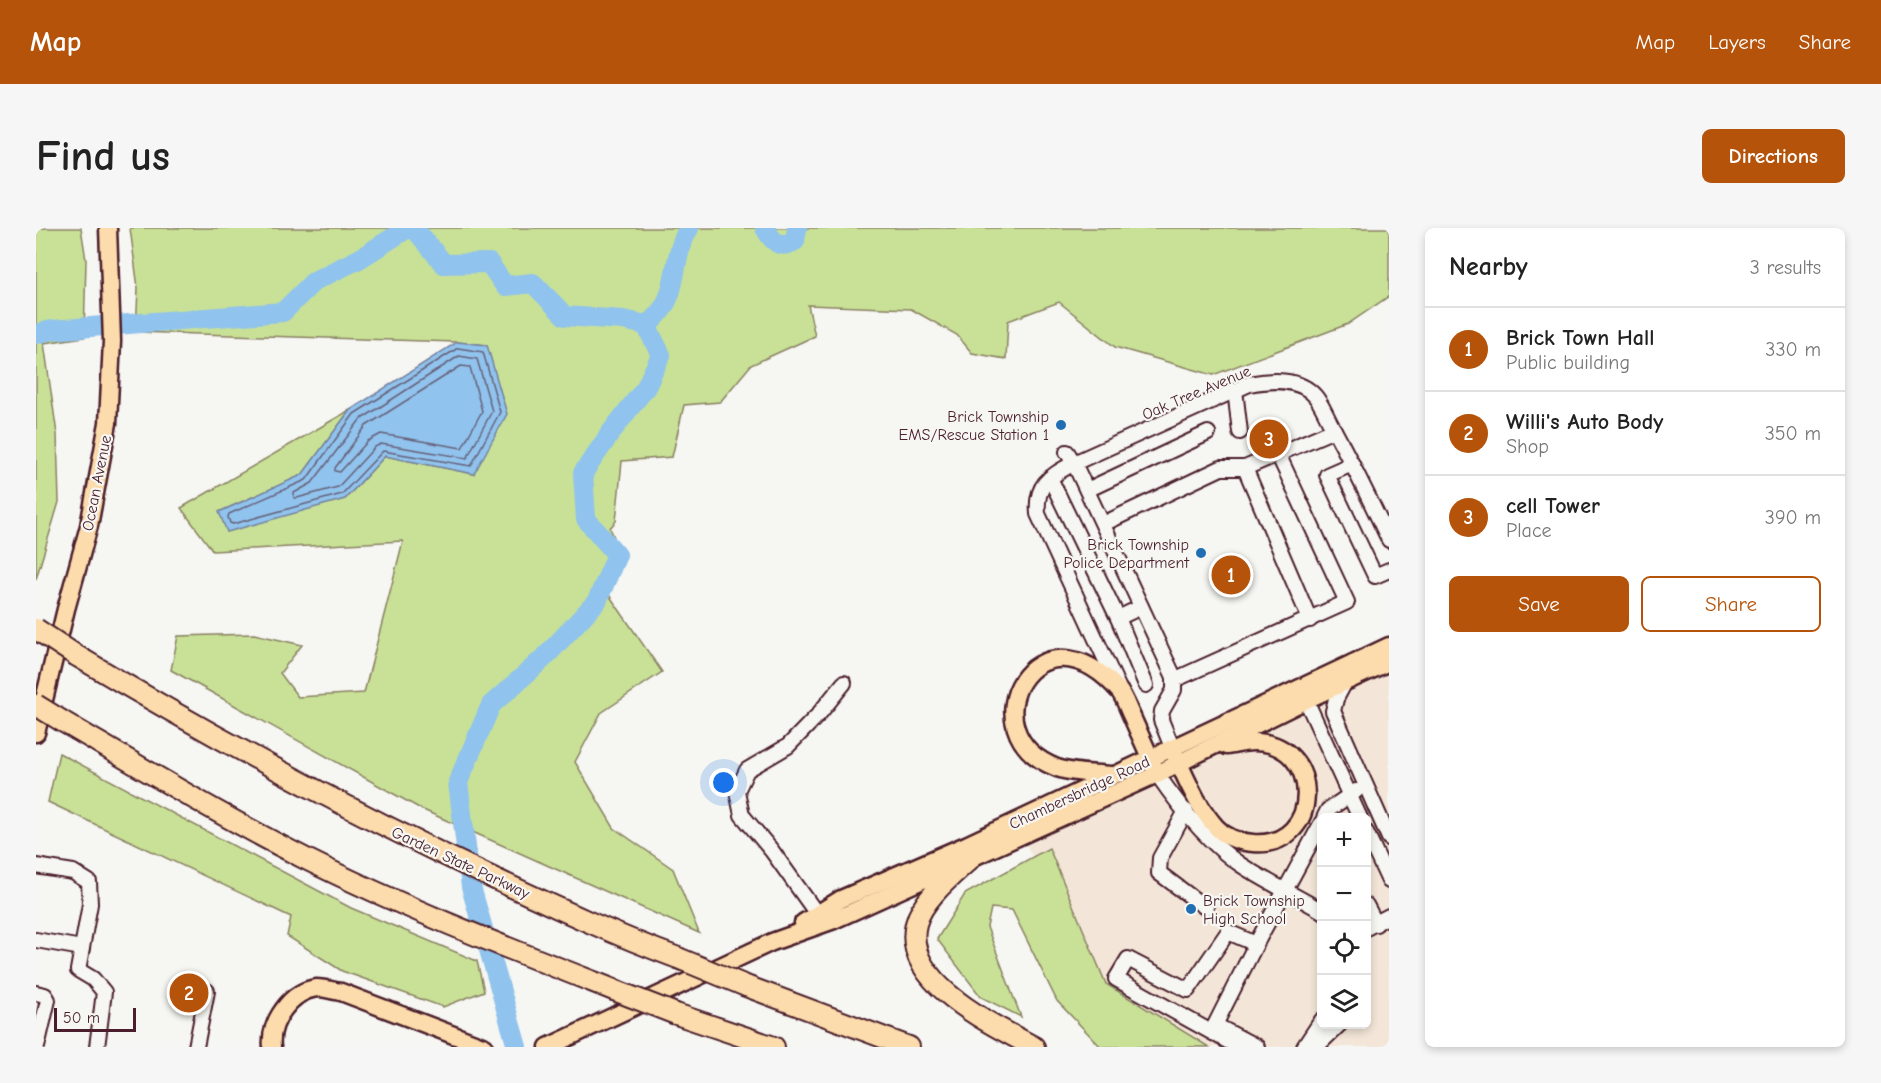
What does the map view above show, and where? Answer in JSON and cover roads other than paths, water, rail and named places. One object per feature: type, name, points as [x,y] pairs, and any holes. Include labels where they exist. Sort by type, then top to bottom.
[{"type":"highway","name":"Garden State Parkway","points":[[36,629],[187,721],[427,847],[636,943],[909,1047]]},
{"type":"highway","points":[[36,705],[215,810],[305,858],[513,950],[676,1014],[774,1047]]},
{"type":"highway","points":[[971,858],[931,898],[916,922],[913,944],[924,966],[940,986],[976,1015],[1034,1047]]},
{"type":"main road","name":"Ocean Avenue","points":[[36,733],[91,514],[108,423],[112,300],[108,228]]},
{"type":"main road","name":"Chambersbridge Road","points":[[772,942],[842,899],[966,845],[1389,646]]},
{"type":"main road","points":[[1112,775],[1072,772],[1046,763],[1017,735],[1013,708],[1015,695],[1022,679],[1035,665],[1056,658],[1081,662],[1102,675],[1122,694],[1157,774]]},
{"type":"main road","name":"Chambersbridge Road","points":[[548,1047],[772,942],[834,920],[1157,774],[1306,700],[1389,662]]},
{"type":"main road","points":[[1172,747],[1193,810],[1217,828],[1242,842],[1260,844],[1284,837],[1293,829],[1302,816],[1307,791],[1300,767],[1284,750],[1252,742],[1207,749]]},
{"type":"main road","points":[[272,1047],[273,1030],[288,1004],[303,993],[317,988],[341,992],[485,1047]]},
{"type":"lane","name":"Oak Tree Avenue","points":[[1050,478],[1071,457],[1249,384],[1285,381],[1303,387],[1314,395],[1352,464],[1389,540]]},
{"type":"lane","points":[[1235,390],[1239,432]]},
{"type":"lane","points":[[1103,524],[1221,468],[1245,468],[1334,430]]},
{"type":"lane","points":[[1087,490],[1208,433]]},
{"type":"lane","points":[[1174,680],[1347,602],[1278,454]]},
{"type":"lane","points":[[1071,457],[1174,680],[1174,690],[1162,711],[1161,720],[1172,747]]},
{"type":"lane","points":[[1352,464],[1328,475],[1375,576],[1389,570]]},
{"type":"lane","points":[[1245,468],[1310,620]]},
{"type":"lane","points":[[1122,694],[1038,514],[1037,499],[1043,484],[1050,478],[1118,618],[1146,685]]},
{"type":"lane","points":[[1118,618],[1142,608]]},
{"type":"lane","points":[[1345,682],[1336,699],[1333,711],[1389,838]]},
{"type":"lane","points":[[817,914],[742,815],[737,791],[747,770],[788,746],[818,715],[844,683]]},
{"type":"lane","points":[[1306,700],[1358,813]]},
{"type":"lane","points":[[1157,774],[1193,810],[1221,849],[1240,864],[1317,908]]},
{"type":"lane","points":[[1326,813],[1349,794],[1366,786]]},
{"type":"lane","points":[[1193,810],[1160,858],[1159,873],[1206,908]]},
{"type":"lane","points":[[1257,1047],[1215,1024],[1317,831]]},
{"type":"lane","points":[[1371,843],[1389,881]]},
{"type":"lane","points":[[36,866],[73,872],[89,882],[90,904],[78,970],[93,979],[104,992],[97,1047]]},
{"type":"lane","points":[[1371,926],[1389,916]]},
{"type":"lane","points":[[1238,1047],[1116,979],[1128,959],[1188,990],[1228,933],[1256,944]]},
{"type":"lane","points":[[36,940],[82,948]]},
{"type":"lane","points":[[196,1047],[207,992]]},
{"type":"lane","points":[[36,993],[45,995],[48,1000],[37,1047]]},
{"type":"lane","points":[[1304,1047],[1317,1028]]},
{"type":"lane","points":[[1316,1047],[1335,1029]]},
{"type":"water","points":[[457,342],[487,345],[507,414],[474,474],[385,456],[345,499],[227,532],[219,512],[302,475],[350,410]]},
{"type":"waterway","points":[[36,334],[52,330],[283,312],[314,281],[359,259],[408,228]]},
{"type":"waterway","points":[[414,228],[444,264],[489,263],[505,286],[533,283],[565,316],[623,320],[646,325]]},
{"type":"waterway","points":[[646,325],[658,315],[670,293],[679,254],[689,228]]},
{"type":"waterway","points":[[765,228],[777,243],[785,245],[795,241],[797,228]]},
{"type":"waterway","points":[[517,1047],[471,887],[458,782],[491,705],[545,657],[597,601],[617,555],[586,519],[583,473],[646,387],[661,355],[646,325]]},
{"type":"place","name":"Brick Township EMS/Rescue Station 1","points":[[1061,425]]},
{"type":"place","name":"cell Tower","points":[[1269,439]]},
{"type":"place","name":"Brick Township Police Department","points":[[1201,553]]},
{"type":"place","name":"Brick Town Hall","points":[[1231,575]]},
{"type":"place","name":"Brick Township High School","points":[[1191,909]]},
{"type":"place","name":"Willi's Auto Body","points":[[189,993]]}]
